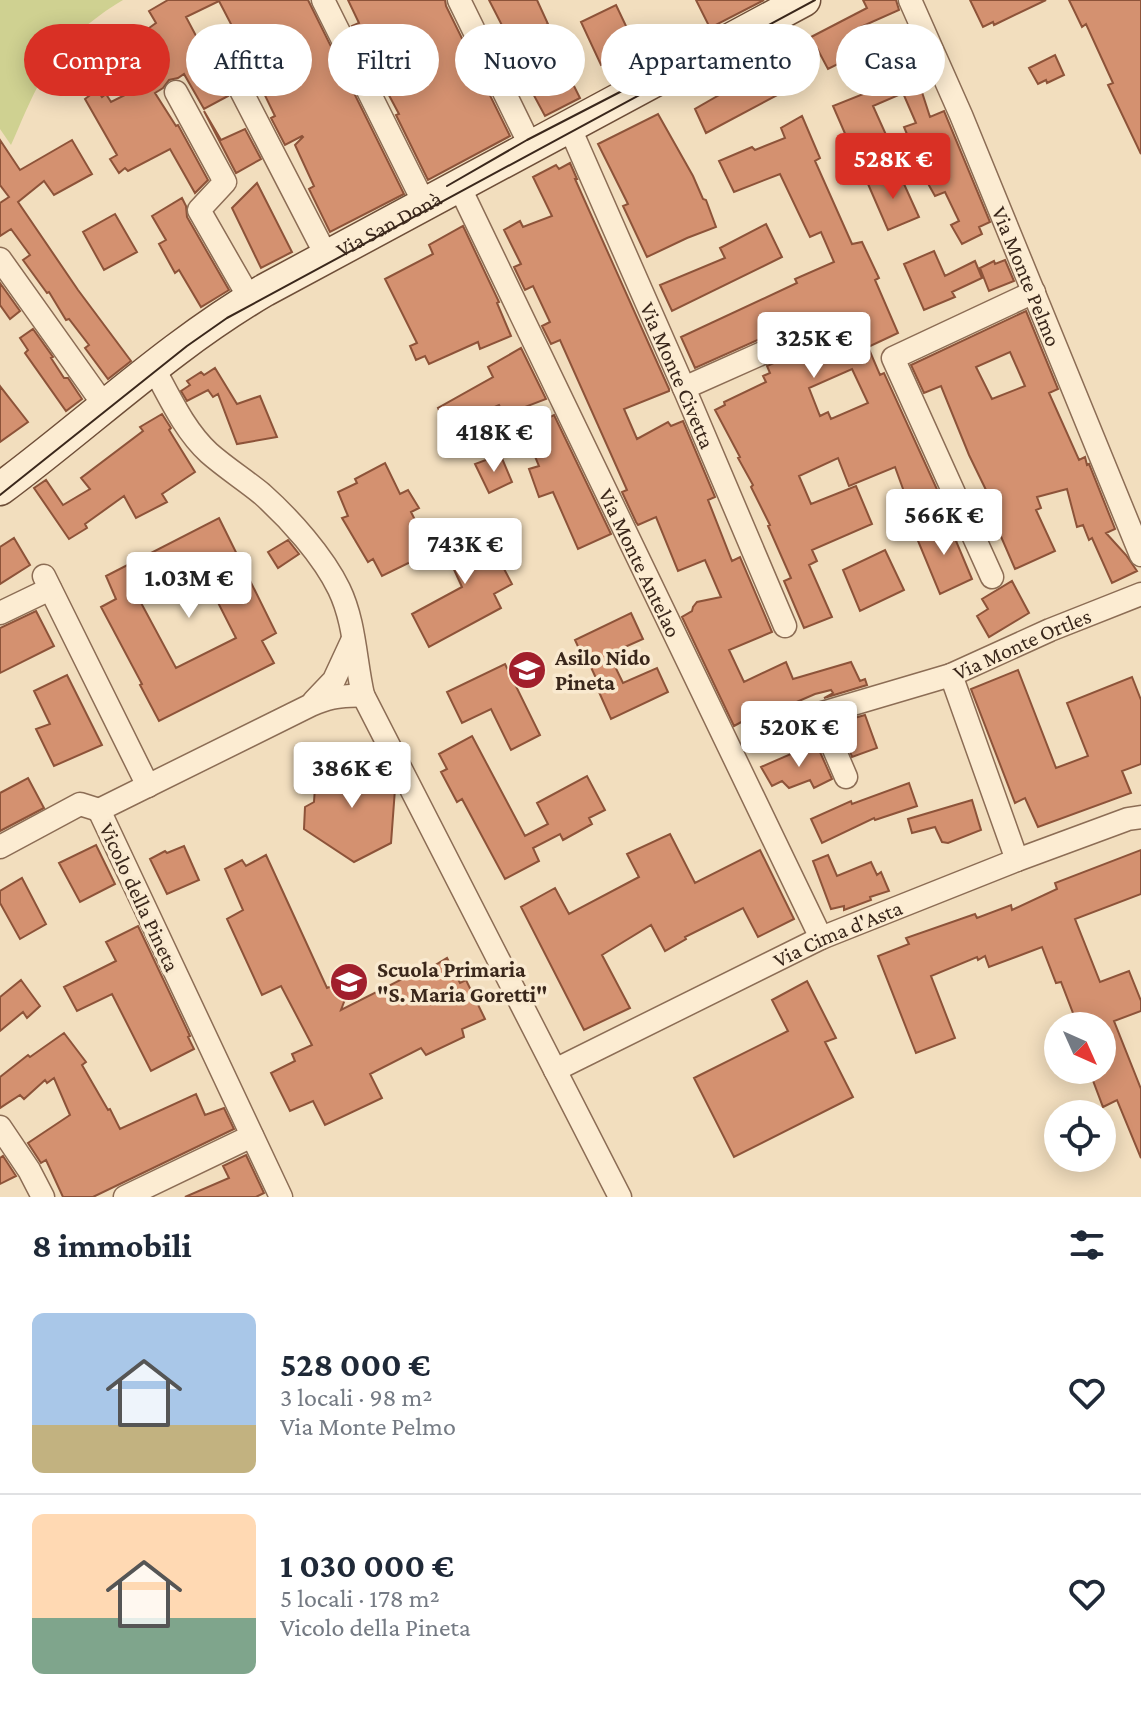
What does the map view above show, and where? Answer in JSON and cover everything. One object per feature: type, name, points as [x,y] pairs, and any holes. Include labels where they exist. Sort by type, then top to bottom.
[{"type":"street","points":[[323,0],[425,205]]},
{"type":"street","points":[[459,0],[531,147]]},
{"type":"street","name":"Via San Donà","points":[[0,489],[153,367],[214,321],[250,299],[804,0]]},
{"type":"street","name":"Via Monte Pelmo","points":[[910,0],[961,115],[1141,555]]},
{"type":"street","points":[[176,92],[225,182],[199,210],[250,299]]},
{"type":"street","points":[[244,96],[327,257]]},
{"type":"street","name":"Via Monte Civetta","points":[[569,126],[785,626]]},
{"type":"street","name":"Via Monte Antelao","points":[[459,186],[821,938]]},
{"type":"street","points":[[0,259],[104,405]]},
{"type":"street","points":[[992,577],[893,358],[1034,292]]},
{"type":"street","points":[[684,388],[794,339]]},
{"type":"street","points":[[153,367],[183,420],[208,452],[263,495],[323,563],[340,591],[354,637],[363,695],[620,1197]]},
{"type":"street","points":[[0,613],[47,583],[148,786]]},
{"type":"street","name":"Via Monte Ortles","points":[[1017,860],[951,675],[1050,630],[1141,594]]},
{"type":"street","name":"Vicolo della Pineta","points":[[311,705],[334,680],[354,637]]},
{"type":"street","points":[[770,722],[819,714],[951,675]]},
{"type":"street","name":"Vicolo della Pineta","points":[[281,1197],[99,810],[329,697],[363,695]]},
{"type":"street","points":[[819,714],[846,777]]},
{"type":"street","points":[[0,847],[80,804],[99,810]]},
{"type":"street","name":"Via Cima d'Asta","points":[[555,1070],[821,938],[1137,816]]},
{"type":"street","points":[[0,1127],[43,1197]]},
{"type":"street","points":[[125,1197],[252,1136]]},
{"type":"green space","points":[[0,0],[123,0],[89,24],[24,24],[24,96],[33,96],[11,145],[0,129]]},
{"type":"building","points":[[168,0],[308,0],[328,40],[328,96],[356,96],[404,194],[330,232],[309,189],[314,186],[295,145],[303,137],[285,145],[271,118],[275,116],[265,96],[312,96],[312,24],[231,24],[219,1],[186,17],[190,24],[186,24],[186,78],[184,74],[170,80],[170,24],[155,24],[149,11]]},
{"type":"building","points":[[348,0],[445,0],[455,24],[455,96],[490,96],[510,136],[428,180],[389,96],[439,96],[439,24],[357,24],[359,23]]},
{"type":"building","points":[[489,0],[537,0],[548,24],[501,24]]},
{"type":"building","points":[[696,0],[764,0],[718,24],[708,24]]},
{"type":"building","points":[[863,0],[896,0],[899,10],[867,24],[836,24],[867,8]]},
{"type":"building","points":[[970,0],[1046,0],[994,25],[993,22],[983,27]]},
{"type":"building","points":[[1069,0],[1141,0],[1141,154],[1108,85],[1113,83],[1086,24],[1082,27]]},
{"type":"building","points":[[616,5],[625,24],[601,24],[601,65],[585,24],[581,22]]},
{"type":"building","points":[[836,24],[836,65],[828,69],[820,54],[820,32]]},
{"type":"building","points":[[1055,55],[1064,75],[1038,84],[1029,68]]},
{"type":"building","points":[[89,96],[107,96],[111,102],[123,96],[157,96],[178,125],[208,180],[195,193],[170,149],[119,173],[110,159],[117,155],[85,99]]},
{"type":"building","points":[[197,96],[228,96],[204,109]]},
{"type":"building","points":[[534,96],[579,96],[580,98],[545,116]]},
{"type":"building","points":[[718,96],[775,96],[706,133],[695,109]]},
{"type":"building","points":[[858,96],[896,96],[873,106],[887,137],[853,152],[833,106]]},
{"type":"building","points":[[904,96],[923,96],[930,117],[944,111],[990,222],[979,227],[982,234],[962,244],[951,225],[959,221],[945,192],[935,196],[918,166],[904,127],[916,123]]},
{"type":"building","points":[[204,111],[221,140],[245,129],[261,159],[236,173]]},
{"type":"building","points":[[658,114],[706,200],[716,227],[647,257],[623,206],[628,204],[598,144]]},
{"type":"building","points":[[802,116],[820,158],[815,161],[852,244],[862,242],[879,278],[875,280],[898,333],[868,347],[880,375],[884,373],[940,496],[910,508],[895,467],[849,486],[838,458],[799,476],[811,504],[856,486],[872,524],[812,550],[817,561],[809,565],[832,617],[804,628],[784,581],[791,578],[770,525],[715,410],[725,405],[724,402],[766,382],[763,376],[770,373],[767,366],[806,347],[807,334],[802,327],[789,326],[695,368],[681,337],[797,283],[795,279],[834,262],[821,232],[810,237],[780,174],[734,192],[719,161],[785,138],[781,128]],"holes":[[[852,369],[868,403],[831,419],[828,412],[820,416],[809,388]]]},
{"type":"building","points":[[0,140],[20,170],[72,140],[92,174],[54,195],[44,181],[18,202],[131,361],[108,379],[85,348],[89,345],[69,319],[66,320],[49,292],[23,260],[30,255],[11,229],[0,236],[0,203],[9,197],[0,185]]},
{"type":"building","points":[[570,163],[669,389],[624,409],[637,439],[668,422],[671,426],[683,421],[715,497],[708,500],[732,561],[740,557],[772,632],[729,650],[744,682],[786,662],[793,679],[851,662],[860,681],[865,679],[867,685],[824,698],[833,693],[831,690],[792,704],[767,708],[734,726],[682,617],[692,611],[697,602],[721,597],[705,560],[678,571],[656,517],[638,525],[636,522],[622,492],[627,490],[560,340],[551,344],[542,326],[550,322],[533,286],[525,290],[514,267],[521,264],[504,230],[520,221],[523,227],[552,216],[533,177],[556,165],[559,169]]},
{"type":"building","points":[[899,173],[919,217],[888,230],[868,184]]},
{"type":"building","points":[[257,183],[292,252],[261,268],[232,208]]},
{"type":"building","points":[[182,198],[187,217],[229,290],[201,307],[179,270],[175,273],[159,244],[166,240],[152,216]]},
{"type":"building","points":[[115,214],[137,252],[104,270],[83,232]]},
{"type":"building","points":[[766,224],[782,257],[672,311],[660,285],[725,258],[720,248]]},
{"type":"building","points":[[463,226],[499,302],[511,336],[480,349],[478,342],[429,364],[425,356],[416,360],[410,346],[417,343],[385,279],[433,254],[429,245]]},
{"type":"building","points":[[934,251],[945,276],[975,261],[982,278],[952,292],[955,297],[924,310],[904,264]]},
{"type":"building","points":[[1005,260],[1014,281],[989,291],[980,268],[994,261],[995,264]]},
{"type":"building","points":[[0,283],[20,311],[10,319],[0,305]]},
{"type":"building","points":[[1026,311],[1058,389],[1049,393],[1079,460],[1085,457],[1089,464],[1115,529],[1106,533],[1137,571],[1112,583],[1092,538],[1089,540],[1083,525],[1077,527],[1067,489],[1037,497],[1041,508],[1036,510],[1055,551],[1015,569],[996,525],[985,528],[972,498],[987,492],[941,386],[924,393],[911,365]],"holes":[[[1010,352],[1025,386],[992,399],[976,367]]]},
{"type":"building","points":[[33,329],[64,378],[68,378],[82,399],[66,411],[25,353],[28,350],[20,338]]},
{"type":"building","points":[[521,348],[546,399],[504,415],[499,405],[462,421],[466,430],[450,436],[438,408],[493,377],[488,367]]},
{"type":"building","points":[[215,368],[237,404],[260,396],[277,437],[237,444],[218,394],[213,397],[208,390],[187,401],[181,391],[190,385],[187,381]]},
{"type":"building","points":[[0,386],[28,422],[0,442]]},
{"type":"building","points":[[162,414],[195,472],[162,494],[167,502],[136,518],[124,496],[85,524],[87,528],[69,539],[34,488],[46,480],[63,505],[90,489],[81,478],[143,431],[140,427]]},
{"type":"building","points":[[554,415],[611,534],[578,549],[553,492],[539,497],[529,469],[539,466],[524,430]]},
{"type":"building","points":[[501,456],[512,482],[489,493],[475,464]]},
{"type":"building","points":[[385,463],[400,494],[408,490],[419,508],[411,512],[431,552],[382,576],[373,559],[368,562],[342,518],[348,516],[338,492]]},
{"type":"building","points":[[219,518],[276,633],[262,641],[274,663],[159,721],[101,607],[116,599],[106,576]],"holes":[[[202,571],[236,638],[176,668],[140,601]]]},
{"type":"building","points":[[478,520],[512,584],[494,594],[501,608],[429,647],[412,614],[462,587],[440,539]]},
{"type":"building","points":[[951,520],[972,579],[940,594],[916,536]]},
{"type":"building","points":[[14,538],[30,565],[0,584],[0,547]]},
{"type":"building","points":[[288,540],[299,554],[278,568],[268,552]]},
{"type":"building","points":[[885,550],[904,590],[860,611],[843,570]]},
{"type":"building","points":[[1012,581],[1029,613],[989,637],[977,616],[988,609],[982,599]]},
{"type":"building","points":[[36,611],[54,646],[0,673],[0,628]]},
{"type":"building","points":[[631,613],[643,639],[609,654],[623,683],[657,668],[668,692],[611,719],[599,692],[602,691],[575,640]]},
{"type":"building","points":[[505,664],[540,735],[511,750],[491,709],[462,723],[447,692]]},
{"type":"building","points":[[1018,670],[1056,768],[1088,756],[1067,703],[1132,677],[1141,700],[1141,764],[1122,771],[1131,793],[1038,827],[1025,798],[1015,803],[971,689]]},
{"type":"building","points":[[67,675],[102,745],[54,766],[36,729],[50,724],[34,691]]},
{"type":"building","points":[[865,715],[877,748],[852,757],[840,722]]},
{"type":"building","points":[[472,736],[525,836],[548,824],[537,803],[587,776],[605,810],[589,818],[592,824],[563,840],[560,834],[533,848],[539,861],[505,879],[462,799],[457,802],[441,772],[447,769],[439,754]]},
{"type":"building","points":[[816,743],[832,779],[814,788],[810,780],[789,788],[782,781],[772,786],[761,767]]},
{"type":"building","points":[[342,759],[367,775],[376,769],[390,778],[395,789],[391,843],[354,862],[304,829],[305,807],[314,802],[316,772]]},
{"type":"building","points":[[28,778],[44,808],[0,831],[0,793]]},
{"type":"building","points":[[909,783],[917,806],[874,818],[822,843],[811,819],[851,801],[852,804]]},
{"type":"building","points":[[972,800],[981,830],[948,843],[942,842],[935,827],[912,833],[908,819]]},
{"type":"building","points":[[670,834],[695,883],[760,850],[794,919],[758,937],[743,908],[685,937],[665,951],[651,925],[602,955],[630,1008],[584,1030],[521,907],[555,888],[569,914],[639,877],[627,854]]},
{"type":"building","points":[[96,845],[115,884],[80,902],[59,863]]},
{"type":"building","points":[[184,846],[199,880],[167,894],[150,859]]},
{"type":"building","points":[[1141,850],[1141,894],[1075,919],[1100,982],[1129,971],[1141,1001],[1141,1011],[1116,1020],[1116,1012],[1073,1012],[1061,982],[1056,983],[1042,947],[989,967],[985,956],[978,960],[977,957],[931,976],[955,1038],[916,1053],[878,956],[909,944],[906,938],[975,914],[977,918],[1011,905],[1012,910],[1057,889],[1055,883]]},
{"type":"building","points":[[266,855],[327,988],[353,978],[341,1010],[412,974],[414,978],[447,958],[460,983],[466,980],[485,1019],[462,1029],[464,1037],[426,1055],[421,1048],[370,1074],[382,1098],[325,1125],[313,1101],[290,1111],[271,1073],[295,1061],[292,1054],[312,1045],[281,986],[262,995],[227,919],[243,910],[225,869],[242,860],[246,866]]},
{"type":"building","points":[[828,855],[837,876],[871,862],[877,875],[881,872],[889,891],[844,910],[844,906],[831,909],[813,861]]},
{"type":"building","points":[[22,878],[46,924],[20,939],[0,903],[0,891]]},
{"type":"building","points":[[138,926],[194,1049],[151,1071],[112,994],[77,1011],[64,987],[116,961],[106,942]]},
{"type":"building","points":[[21,980],[40,1006],[27,1018],[23,1012],[0,1031],[0,997]]},
{"type":"building","points":[[807,981],[836,1038],[825,1042],[853,1097],[734,1157],[694,1078],[788,1031],[772,1000]]},
{"type":"building","points":[[1116,1026],[1141,1089],[1141,1158],[1117,1100],[1100,1100],[1094,1084],[1116,1084]]},
{"type":"building","points":[[64,1033],[86,1062],[82,1065],[120,1129],[196,1094],[205,1115],[224,1108],[234,1129],[93,1197],[63,1197],[46,1160],[41,1163],[28,1143],[70,1115],[54,1078],[47,1083],[45,1080],[24,1099],[20,1095],[0,1108],[0,1077]]},
{"type":"building","points":[[246,1155],[264,1193],[256,1197],[185,1197],[229,1178],[223,1166]]},
{"type":"building","points":[[3,1156],[16,1176],[0,1184],[0,1158]]},
{"type":"tram line","points":[[0,495],[187,346],[227,318],[815,0]]},
{"type":"tram line","points":[[447,186],[612,96]]},
{"type":"place","name":"Asilo Nido Pineta","points":[[527,670]]},
{"type":"place","name":"Scuola Primaria \"S. Maria Goretti\"","points":[[349,982]]}]
